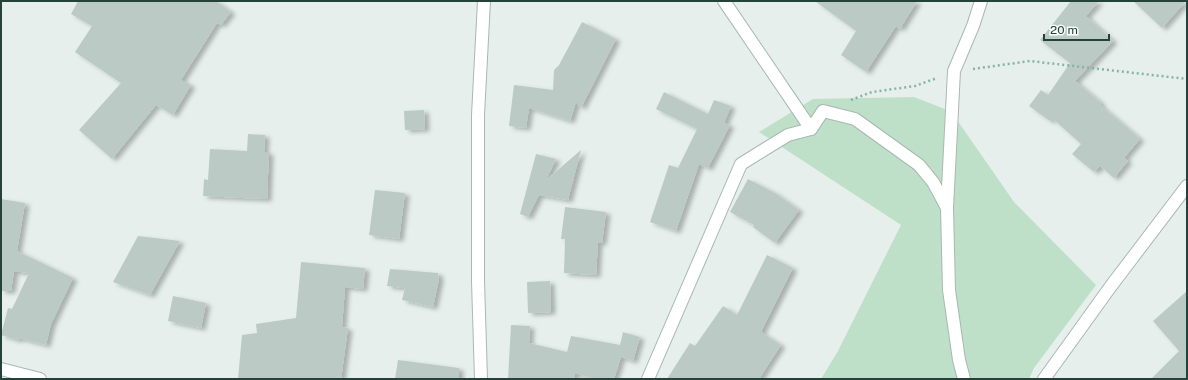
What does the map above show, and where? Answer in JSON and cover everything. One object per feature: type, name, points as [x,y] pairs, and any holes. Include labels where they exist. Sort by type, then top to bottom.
[{"type":"street","points":[[481,379],[478,281],[478,115],[484,1]]},
{"type":"street","points":[[724,1],[811,129]]},
{"type":"street","points":[[964,379],[959,360],[949,290],[947,208],[954,71],[973,26],[981,1]]},
{"type":"street","points":[[648,379],[742,164],[788,135],[811,129],[823,110],[855,119],[919,165],[933,182],[947,208]]},
{"type":"street","points":[[1044,379],[1111,286],[1187,186]]},
{"type":"street","points":[[1,369],[40,379]]},
{"type":"path","points":[[823,110],[872,92],[915,86],[954,71],[1030,61],[1187,79]]},
{"type":"green space","points":[[914,97],[950,111],[943,290],[953,362],[960,379],[821,379],[838,351],[901,225],[759,132],[813,99]]},
{"type":"green space","points":[[957,120],[1014,202],[1096,285],[1034,368],[1029,379],[971,379],[962,348],[956,316],[952,251]]},
{"type":"building","points":[[78,1],[216,1],[231,12],[221,25],[217,23],[181,80],[191,85],[173,115],[156,105],[112,159],[79,130],[121,83],[75,52],[92,26],[71,14]]},
{"type":"building","points":[[815,1],[917,1],[900,29],[896,26],[866,72],[841,55],[856,31]]},
{"type":"building","points":[[1071,1],[1099,1],[1086,16],[1113,41],[1075,81],[1101,103],[1100,105],[1140,139],[1124,158],[1128,161],[1114,178],[1100,166],[1094,172],[1072,154],[1081,144],[1052,118],[1050,121],[1029,106],[1041,90],[1048,95],[1070,63],[1040,40]]},
{"type":"building","points":[[1133,1],[1186,1],[1162,28]]},
{"type":"building","points":[[582,22],[616,39],[581,108],[576,102],[570,121],[529,108],[526,128],[509,126],[514,85],[553,90],[554,70],[559,65]]},
{"type":"building","points":[[664,92],[708,114],[714,100],[731,106],[724,123],[730,125],[708,168],[699,164],[676,231],[650,222],[669,165],[678,168],[697,129],[656,109]]},
{"type":"building","points":[[424,110],[425,129],[405,130],[404,111]]},
{"type":"building","points":[[248,134],[265,135],[264,152],[269,152],[267,199],[203,196],[204,179],[208,180],[210,149],[247,151]]},
{"type":"building","points":[[581,150],[568,200],[539,195],[528,217],[520,214],[536,154],[556,159],[546,180]]},
{"type":"building","points":[[748,179],[775,193],[799,210],[775,243],[753,227],[754,225],[730,212]]},
{"type":"building","points":[[375,190],[405,193],[399,239],[369,235]]},
{"type":"building","points":[[1,199],[25,203],[17,251],[73,278],[51,324],[46,345],[1,335],[8,308],[12,309],[29,273],[14,271],[11,291],[1,291]]},
{"type":"building","points":[[565,207],[606,212],[602,243],[598,242],[596,275],[564,273],[565,239],[561,239]]},
{"type":"building","points":[[138,236],[180,241],[150,295],[113,282]]},
{"type":"building","points":[[767,255],[793,268],[761,332],[781,345],[759,379],[667,379],[690,343],[695,346],[723,306],[737,315]]},
{"type":"building","points":[[301,262],[365,268],[363,289],[345,287],[342,327],[348,328],[341,379],[238,379],[242,335],[257,333],[256,324],[296,318]]},
{"type":"building","points":[[390,269],[438,273],[439,279],[433,307],[402,300],[405,288],[387,286]]},
{"type":"building","points":[[550,281],[551,312],[528,313],[527,282]]},
{"type":"building","points":[[1187,291],[1187,379],[1151,379],[1179,351],[1153,321]]},
{"type":"building","points":[[173,296],[206,303],[201,328],[168,321]]},
{"type":"building","points":[[511,325],[530,326],[529,343],[567,352],[571,336],[620,345],[623,332],[640,337],[633,361],[621,357],[614,379],[596,379],[575,373],[574,379],[508,379]]},
{"type":"building","points":[[398,360],[459,368],[459,379],[395,379]]}]
